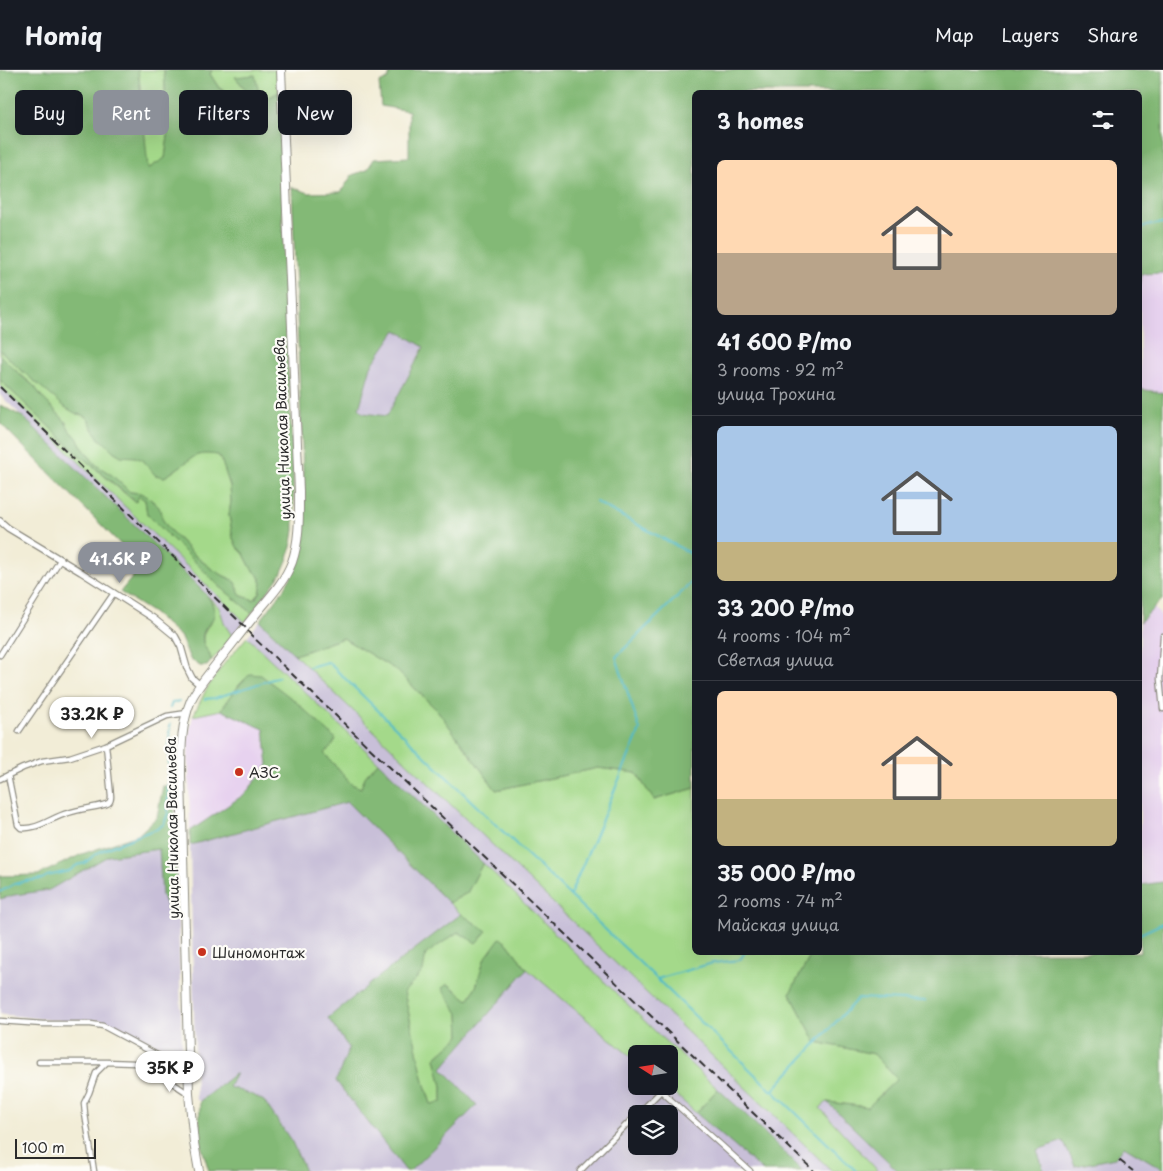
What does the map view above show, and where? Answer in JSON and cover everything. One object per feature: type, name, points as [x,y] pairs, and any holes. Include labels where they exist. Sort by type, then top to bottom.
[{"type":"main road","name":"улица Николая Васильева","points":[[199,1171],[189,1094],[181,775],[182,735],[191,701],[200,686],[279,586],[291,565],[299,523],[281,70]]},
{"type":"street","points":[[0,521],[8,528],[148,614],[175,636],[192,678],[200,686]]},
{"type":"street","points":[[0,655],[60,560]]},
{"type":"street","points":[[19,731],[114,593]]},
{"type":"street","points":[[1163,636],[1160,679],[1163,709]]},
{"type":"street","points":[[0,779],[42,761],[70,757],[106,745],[168,716],[187,714]]},
{"type":"street","points":[[8,775],[18,825],[21,828],[28,829],[68,813],[110,802],[106,745]]},
{"type":"street","points":[[0,1021],[103,1026],[159,1056]]},
{"type":"street","points":[[39,1062],[162,1064],[162,1076],[189,1094]]},
{"type":"street","points":[[94,1171],[84,1103],[96,1073],[107,1062]]},
{"type":"street","points":[[647,1105],[661,1091],[677,1105]]},
{"type":"street","points":[[678,1106],[750,1171]]},
{"type":"street","points":[[580,1171],[628,1124]]},
{"type":"shaded area","points":[[1163,273],[1163,393],[1142,389],[1142,274]]},
{"type":"shaded area","points":[[396,329],[424,346],[387,416],[363,413],[359,409],[371,366]]},
{"type":"shaded area","points":[[0,386],[245,622],[233,637],[225,625],[219,606],[0,395]]},
{"type":"shaded area","points":[[1154,608],[1163,618],[1163,882],[1142,885],[1142,620]]},
{"type":"shaded area","points":[[260,621],[832,1171],[803,1171],[742,1111],[678,1053],[678,1045],[670,1045],[662,1038],[247,637]]},
{"type":"shaded area","points":[[221,710],[265,729],[268,765],[245,794],[190,831],[188,739],[193,716]]},
{"type":"shaded area","points":[[347,802],[461,914],[376,979],[329,1018],[349,1048],[336,1081],[406,1171],[305,1171],[292,1142],[274,1116],[196,1100],[190,845]]},
{"type":"shaded area","points":[[160,849],[162,895],[167,909],[178,916],[182,1047],[163,1047],[101,1020],[51,1020],[0,1014],[0,899],[49,890],[108,856]]},
{"type":"shaded area","points":[[527,969],[628,1054],[628,1095],[676,1095],[763,1171],[410,1171],[477,1105],[442,1068]]},
{"type":"shaded area","points":[[827,1102],[898,1171],[878,1171],[820,1108]]},
{"type":"shaded area","points":[[1063,1141],[1124,1146],[1163,1169],[1163,1171],[1044,1171],[1037,1150]]},
{"type":"green space","points":[[0,70],[138,70],[140,90],[93,90],[93,135],[145,135],[148,169],[165,158],[169,135],[169,90],[165,90],[164,70],[212,70],[210,74],[219,88],[223,90],[179,90],[179,135],[268,135],[268,98],[278,93],[278,135],[280,135],[294,530],[288,558],[281,574],[252,613],[218,585],[147,514],[145,500],[139,496],[136,502],[77,453],[0,380],[0,355],[34,386],[65,421],[96,465],[112,475],[130,492],[140,493],[148,497],[159,507],[168,528],[194,555],[212,569],[233,580],[242,596],[254,600],[260,593],[262,583],[244,554],[237,547],[233,538],[229,515],[231,501],[230,486],[218,455],[198,455],[164,477],[155,475],[143,460],[135,457],[121,456],[113,451],[99,439],[86,417],[66,408],[0,350]]},
{"type":"green space","points":[[138,70],[164,70],[165,90],[140,90]]},
{"type":"green space","points":[[212,70],[278,70],[279,90],[278,93],[268,98],[268,90],[249,90],[236,77],[246,90],[222,90],[210,74]]},
{"type":"green space","points":[[391,70],[1163,70],[1163,273],[1142,274],[1142,90],[692,90],[692,789],[654,800],[636,773],[598,768],[496,790],[438,711],[396,670],[343,638],[295,655],[260,621],[294,572],[301,554],[305,523],[292,187],[309,193],[341,192],[352,175],[367,170],[374,159],[409,157],[409,111],[381,106],[379,83],[388,79]],"holes":[[[396,330],[424,347],[387,416],[363,413],[359,409],[371,366]]]},
{"type":"green space","points":[[255,75],[258,90],[246,90],[235,77]]},
{"type":"green space","points":[[144,135],[168,135],[165,159],[147,169]]},
{"type":"green space","points":[[0,350],[21,370],[77,414],[86,417],[93,429],[113,451],[141,459],[155,473],[164,477],[196,455],[218,455],[230,486],[231,501],[229,515],[233,538],[237,547],[244,554],[262,583],[260,593],[254,600],[242,596],[229,578],[212,569],[194,555],[168,528],[159,507],[148,497],[140,493],[130,492],[96,465],[65,421],[34,386],[5,361],[0,355]]},
{"type":"green space","points":[[0,380],[77,453],[135,502],[139,496],[145,500],[147,514],[218,585],[252,613],[245,622],[0,386]]},
{"type":"green space","points":[[1142,389],[1163,393],[1163,599],[1142,620]]},
{"type":"green space","points":[[0,405],[23,417],[207,595],[214,612],[211,622],[203,635],[204,645],[211,658],[207,666],[200,666],[190,659],[180,636],[153,613],[120,592],[142,566],[0,423]]},
{"type":"green space","points":[[207,595],[219,607],[225,625],[233,637],[211,661],[203,639],[205,630],[211,623],[212,602]]},
{"type":"green space","points":[[247,637],[378,762],[365,777],[361,788],[351,784],[324,753],[332,746],[335,739],[295,701],[240,684],[221,710],[193,716],[206,690],[223,665]]},
{"type":"green space","points":[[343,638],[396,670],[438,711],[496,790],[598,768],[636,773],[654,800],[692,789],[692,955],[811,955],[790,993],[816,1042],[874,1054],[897,1079],[868,1107],[827,1102],[820,1108],[878,1171],[832,1171],[295,655]]},
{"type":"green space","points":[[250,674],[261,675],[295,701],[336,739],[332,746],[324,753],[351,784],[361,788],[365,777],[378,762],[483,863],[467,893],[449,903],[347,802],[190,845],[190,831],[245,794],[268,765],[264,729],[221,710],[240,684]]},
{"type":"green space","points":[[163,786],[173,786],[178,916],[167,909],[162,895],[159,849],[108,856],[49,890],[0,899],[0,876],[38,875],[82,854],[138,835],[157,817]]},
{"type":"green space","points":[[483,863],[670,1045],[628,1045],[628,1054],[527,969],[507,943],[484,960],[476,987],[468,1000],[448,984],[443,988],[459,1015],[460,1036],[435,1058],[442,1086],[442,1102],[431,1104],[424,1082],[404,992],[423,971],[425,954],[458,932],[486,931],[461,914],[449,903],[467,893]]},
{"type":"green space","points":[[1163,882],[1163,1169],[1124,1146],[1115,1158],[1075,1166],[1063,1141],[1037,1150],[1044,1171],[898,1171],[827,1102],[868,1107],[897,1079],[874,1054],[816,1042],[790,993],[811,955],[1142,955],[1142,885]]},
{"type":"green space","points":[[461,914],[487,931],[476,943],[458,932],[426,954],[423,971],[404,992],[424,1082],[431,1104],[442,1102],[442,1086],[435,1058],[460,1036],[459,1015],[442,988],[448,984],[468,1000],[476,987],[484,960],[500,938],[507,943],[527,969],[442,1068],[477,1105],[410,1171],[406,1171],[336,1081],[349,1048],[328,1018]]},
{"type":"green space","points":[[678,1053],[718,1089],[696,1113],[676,1095],[678,1095]]},
{"type":"green space","points":[[236,1073],[229,1087],[264,1101],[292,1142],[305,1171],[209,1171],[199,1138],[200,1101]]},
{"type":"green space","points":[[718,1089],[803,1171],[763,1171],[696,1113]]},
{"type":"waterway","points":[[1142,227],[1163,223]]},
{"type":"waterway","points":[[596,502],[692,554]]},
{"type":"waterway","points":[[570,895],[640,730],[616,657],[692,582]]},
{"type":"waterway","points":[[309,667],[328,662],[657,979],[713,963],[740,960],[743,955]]},
{"type":"waterway","points":[[205,699],[215,698],[279,677]]},
{"type":"waterway","points":[[170,708],[172,703],[179,701]]},
{"type":"waterway","points":[[0,892],[14,884],[42,879],[69,871],[77,865],[85,863],[103,850],[157,829],[164,824],[168,813],[170,724]]},
{"type":"waterway","points":[[1142,933],[1163,923]]},
{"type":"waterway","points":[[658,980],[772,1091],[858,998],[925,1001]]},
{"type":"waterway","points":[[773,1091],[856,1171]]},
{"type":"railway","points":[[0,387],[251,635],[814,1171]]},
{"type":"railway","points":[[1119,1160],[1133,1171]]},
{"type":"place","name":"АЗС","points":[[239,772]]},
{"type":"place","name":"Шиномонтаж","points":[[202,952]]}]
